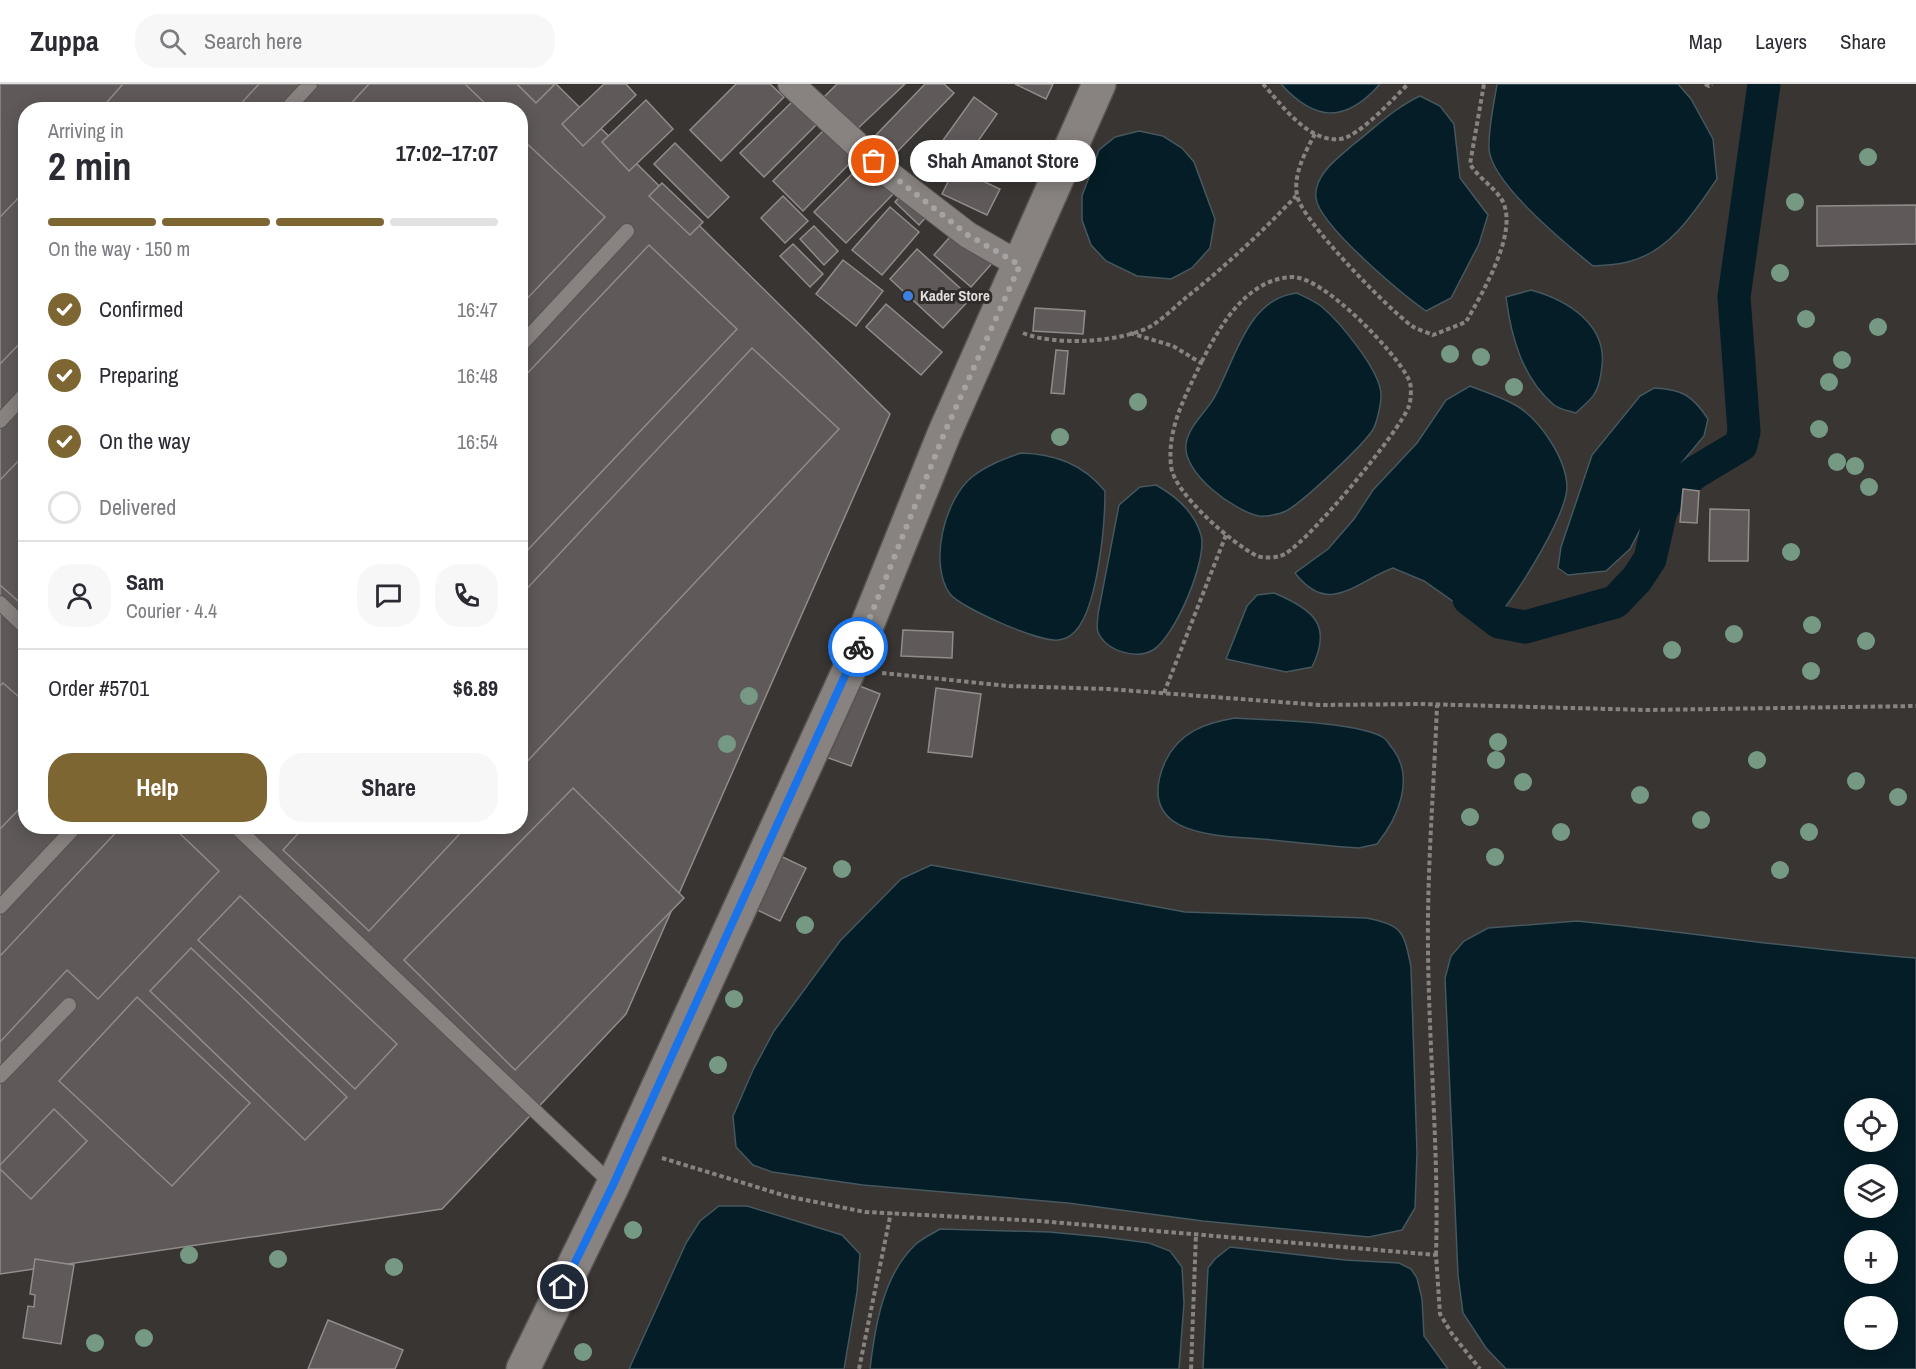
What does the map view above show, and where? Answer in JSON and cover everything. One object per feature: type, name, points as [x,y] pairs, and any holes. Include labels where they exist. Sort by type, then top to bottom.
[{"type":"street","points":[[791,84],[890,175],[968,235],[1020,265]]},
{"type":"street","points":[[523,1369],[613,1185],[849,670],[944,434],[1099,84]]},
{"type":"lane","points":[[293,102],[310,84]]},
{"type":"lane","points":[[528,337],[627,231]]},
{"type":"lane","points":[[0,421],[18,402]]},
{"type":"lane","points":[[0,603],[18,620]]},
{"type":"lane","points":[[0,907],[68,834]]},
{"type":"lane","points":[[243,834],[613,1185]]},
{"type":"lane","points":[[0,1076],[69,1005]]},
{"type":"path","points":[[1263,84],[1296,120],[1315,134],[1340,139],[1356,131],[1408,84]]},
{"type":"path","points":[[1315,134],[1298,174],[1296,196],[1309,219],[1351,266],[1412,326],[1433,335],[1466,322],[1500,252],[1508,223],[1503,201],[1470,164],[1484,84]]},
{"type":"path","points":[[1705,84],[1709,86],[1712,84]]},
{"type":"path","points":[[994,322],[1037,339],[1079,340],[1130,333],[1152,326],[1224,267],[1296,196]]},
{"type":"path","points":[[1296,277],[1319,287],[1355,315],[1388,349],[1410,381],[1409,406],[1392,434],[1334,509],[1282,556],[1260,557],[1226,535],[1186,495],[1171,469],[1171,435],[1180,407],[1201,363],[1229,314],[1254,291],[1281,278],[1296,277]]},
{"type":"path","points":[[1130,333],[1173,346],[1201,363]]},
{"type":"path","points":[[1164,693],[1226,535]]},
{"type":"path","points":[[849,670],[1009,686],[1164,693],[1320,705],[1647,710],[1916,706]]},
{"type":"path","points":[[1437,705],[1428,899],[1429,1022],[1437,1150],[1436,1255],[1440,1314],[1452,1334],[1480,1369]]},
{"type":"path","points":[[629,1148],[786,1196],[865,1212],[1040,1221],[1436,1255]]},
{"type":"path","points":[[859,1369],[891,1212]]},
{"type":"path","points":[[1191,1369],[1196,1234]]},
{"type":"water","points":[[1281,84],[1380,84],[1355,106],[1330,113],[1306,106]]},
{"type":"water","points":[[1497,84],[1678,84],[1691,99],[1713,139],[1717,179],[1681,228],[1658,248],[1645,256],[1626,262],[1593,266],[1532,212],[1502,179],[1493,163],[1489,141]]},
{"type":"water","points":[[1420,96],[1440,106],[1454,124],[1460,178],[1488,215],[1479,244],[1451,298],[1426,311],[1381,275],[1346,241],[1331,225],[1316,198],[1319,182],[1328,167],[1393,112]]},
{"type":"water","points":[[1139,131],[1163,136],[1182,148],[1194,162],[1215,219],[1210,248],[1192,268],[1171,279],[1137,276],[1106,261],[1091,245],[1082,220],[1082,196],[1099,150],[1115,137]]},
{"type":"water","points":[[1531,290],[1571,307],[1591,326],[1598,338],[1602,351],[1602,366],[1597,390],[1576,413],[1556,406],[1543,394],[1520,356],[1511,327],[1506,297]]},
{"type":"water","points":[[1297,293],[1321,306],[1358,347],[1379,385],[1381,395],[1379,408],[1374,428],[1345,461],[1318,486],[1286,511],[1259,516],[1236,507],[1201,478],[1192,467],[1187,455],[1187,438],[1214,398],[1236,350],[1254,319],[1266,306],[1280,297]]},
{"type":"water","points":[[1470,386],[1517,406],[1534,420],[1556,451],[1562,463],[1567,485],[1560,514],[1551,532],[1519,588],[1500,614],[1474,616],[1424,581],[1393,568],[1342,592],[1319,593],[1307,586],[1295,573],[1328,549],[1354,519],[1373,490],[1417,443],[1446,400]]},
{"type":"water","points":[[1654,388],[1679,392],[1692,399],[1708,419],[1704,436],[1648,503],[1642,526],[1630,549],[1606,571],[1568,575],[1558,568],[1561,547],[1592,455],[1640,396]]},
{"type":"water","points":[[1021,453],[1057,458],[1068,462],[1087,474],[1105,491],[1101,546],[1094,590],[1080,625],[1070,636],[1061,640],[1036,636],[969,608],[950,594],[940,566],[940,549],[947,516],[962,487],[978,473]]},
{"type":"water","points":[[1156,485],[1177,499],[1194,519],[1201,535],[1200,561],[1188,597],[1162,642],[1146,653],[1130,654],[1114,649],[1102,639],[1097,630],[1098,614],[1119,505],[1140,487]]},
{"type":"water","points":[[1274,593],[1299,605],[1316,620],[1320,640],[1312,667],[1286,672],[1226,659],[1247,606],[1257,595]]},
{"type":"water","points":[[1235,718],[1335,725],[1355,728],[1385,739],[1399,761],[1403,773],[1403,785],[1397,810],[1385,834],[1377,844],[1359,848],[1231,837],[1188,829],[1172,820],[1161,807],[1158,788],[1165,762],[1171,752],[1185,736],[1203,726]]},
{"type":"water","points":[[931,865],[1185,912],[1366,918],[1395,927],[1403,938],[1411,967],[1417,1153],[1415,1208],[1402,1230],[1369,1237],[1203,1221],[1068,1203],[863,1185],[772,1172],[753,1165],[736,1147],[733,1116],[753,1070],[774,1031],[840,941],[901,879]]},
{"type":"water","points":[[1577,921],[1916,958],[1916,1369],[1506,1369],[1486,1348],[1463,1313],[1458,1275],[1445,978],[1451,956],[1464,941],[1488,928]]},
{"type":"water","points":[[719,1206],[747,1206],[842,1235],[860,1254],[857,1292],[844,1369],[629,1369],[686,1243],[700,1221]]},
{"type":"water","points":[[940,1229],[1049,1232],[1103,1237],[1149,1243],[1170,1251],[1182,1267],[1184,1303],[1179,1369],[870,1369],[878,1319],[888,1286],[905,1257],[916,1244]]},
{"type":"water","points":[[1230,1247],[1345,1260],[1399,1263],[1411,1269],[1417,1278],[1422,1299],[1424,1336],[1448,1369],[1203,1369],[1208,1268]]},
{"type":"building","points":[[0,84],[74,84],[57,102],[18,102],[18,144],[0,163]]},
{"type":"building","points":[[0,84],[556,84],[890,414],[626,1014],[442,1209],[0,1274]]},
{"type":"building","points":[[123,84],[259,84],[242,102],[107,102]]},
{"type":"building","points":[[369,84],[465,84],[484,102],[352,102]]},
{"type":"building","points":[[517,84],[555,84],[536,103]]},
{"type":"building","points":[[604,84],[626,84],[636,95],[583,146],[562,124]]},
{"type":"building","points":[[736,84],[770,84],[784,97],[721,161],[690,130]]},
{"type":"building","points":[[837,84],[905,84],[854,132],[822,99]]},
{"type":"building","points":[[925,84],[944,84],[954,93],[895,154],[876,135]]},
{"type":"building","points":[[1015,84],[1053,84],[1046,99]]},
{"type":"building","points":[[974,97],[997,114],[960,167],[936,150]]},
{"type":"building","points":[[646,100],[673,129],[629,171],[602,142]]},
{"type":"building","points":[[793,101],[816,125],[764,177],[740,153]]},
{"type":"building","points":[[824,130],[854,159],[803,211],[773,181]]},
{"type":"building","points":[[675,143],[729,197],[708,218],[654,164]]},
{"type":"building","points":[[528,145],[605,217],[528,298]]},
{"type":"building","points":[[862,164],[893,194],[846,243],[814,212]]},
{"type":"building","points":[[955,168],[1000,189],[987,215],[942,194]]},
{"type":"building","points":[[662,183],[703,222],[690,235],[649,196]]},
{"type":"building","points":[[903,193],[927,216],[919,225],[895,202]]},
{"type":"building","points":[[783,196],[808,221],[785,243],[761,218]]},
{"type":"building","points":[[18,198],[18,345],[0,364],[0,217]]},
{"type":"building","points":[[1916,205],[1916,244],[1817,246],[1817,206]]},
{"type":"building","points":[[890,207],[919,232],[882,275],[852,250]]},
{"type":"building","points":[[814,226],[838,251],[824,265],[800,239]]},
{"type":"building","points":[[957,229],[994,261],[971,287],[934,255]]},
{"type":"building","points":[[793,244],[823,274],[810,287],[780,256]]},
{"type":"building","points":[[649,245],[737,329],[528,550],[528,373]]},
{"type":"building","points":[[917,249],[971,298],[943,328],[890,279]]},
{"type":"building","points":[[843,260],[883,291],[856,326],[816,294]]},
{"type":"building","points":[[886,304],[942,352],[921,375],[866,327]]},
{"type":"building","points":[[1035,308],[1085,311],[1083,334],[1033,331]]},
{"type":"building","points":[[752,348],[839,429],[528,760],[528,587]]},
{"type":"building","points":[[1056,350],[1068,351],[1064,394],[1051,393]]},
{"type":"building","points":[[18,461],[18,601],[0,585],[0,480]]},
{"type":"building","points":[[1683,489],[1699,491],[1697,523],[1680,522]]},
{"type":"building","points":[[1710,509],[1749,510],[1748,561],[1709,561]]},
{"type":"building","points":[[903,630],[953,632],[952,658],[901,656]]},
{"type":"building","points":[[3,683],[18,696],[18,810],[0,829],[0,686]]},
{"type":"building","points":[[852,683],[880,694],[851,766],[823,756]]},
{"type":"building","points":[[936,688],[981,694],[972,757],[928,752]]},
{"type":"building","points":[[573,788],[684,898],[515,1070],[404,960]]},
{"type":"building","points":[[114,834],[180,834],[219,871],[98,999],[67,970],[0,1042],[0,956]]},
{"type":"building","points":[[298,834],[460,834],[369,931],[283,850]]},
{"type":"building","points":[[772,852],[806,868],[780,921],[747,905]]},
{"type":"building","points":[[240,896],[397,1044],[355,1089],[198,940]]},
{"type":"building","points":[[191,948],[347,1097],[305,1140],[150,991]]},
{"type":"building","points":[[137,997],[250,1103],[172,1186],[59,1081]]},
{"type":"building","points":[[54,1109],[87,1141],[31,1199],[0,1169],[0,1165]]},
{"type":"building","points":[[35,1259],[74,1265],[61,1344],[23,1338],[28,1306],[34,1307],[35,1295],[30,1294]]},
{"type":"building","points":[[328,1320],[403,1350],[395,1369],[308,1369]]},
{"type":"waterway","points":[[1469,599],[1499,622],[1525,627],[1615,602],[1637,579],[1650,559],[1661,511],[1672,491],[1696,472],[1741,445],[1744,431],[1734,297],[1764,84]]},
{"type":"way so far","points":[[858,647],[944,434],[1020,265],[968,235],[874,161]]},
{"type":"place","name":"Shah Amanot Store","points":[[874,161]]},
{"type":"place","name":"Kader Store","points":[[908,296]]},
{"type":"route","points":[[563,1287],[613,1185],[858,647]]}]
